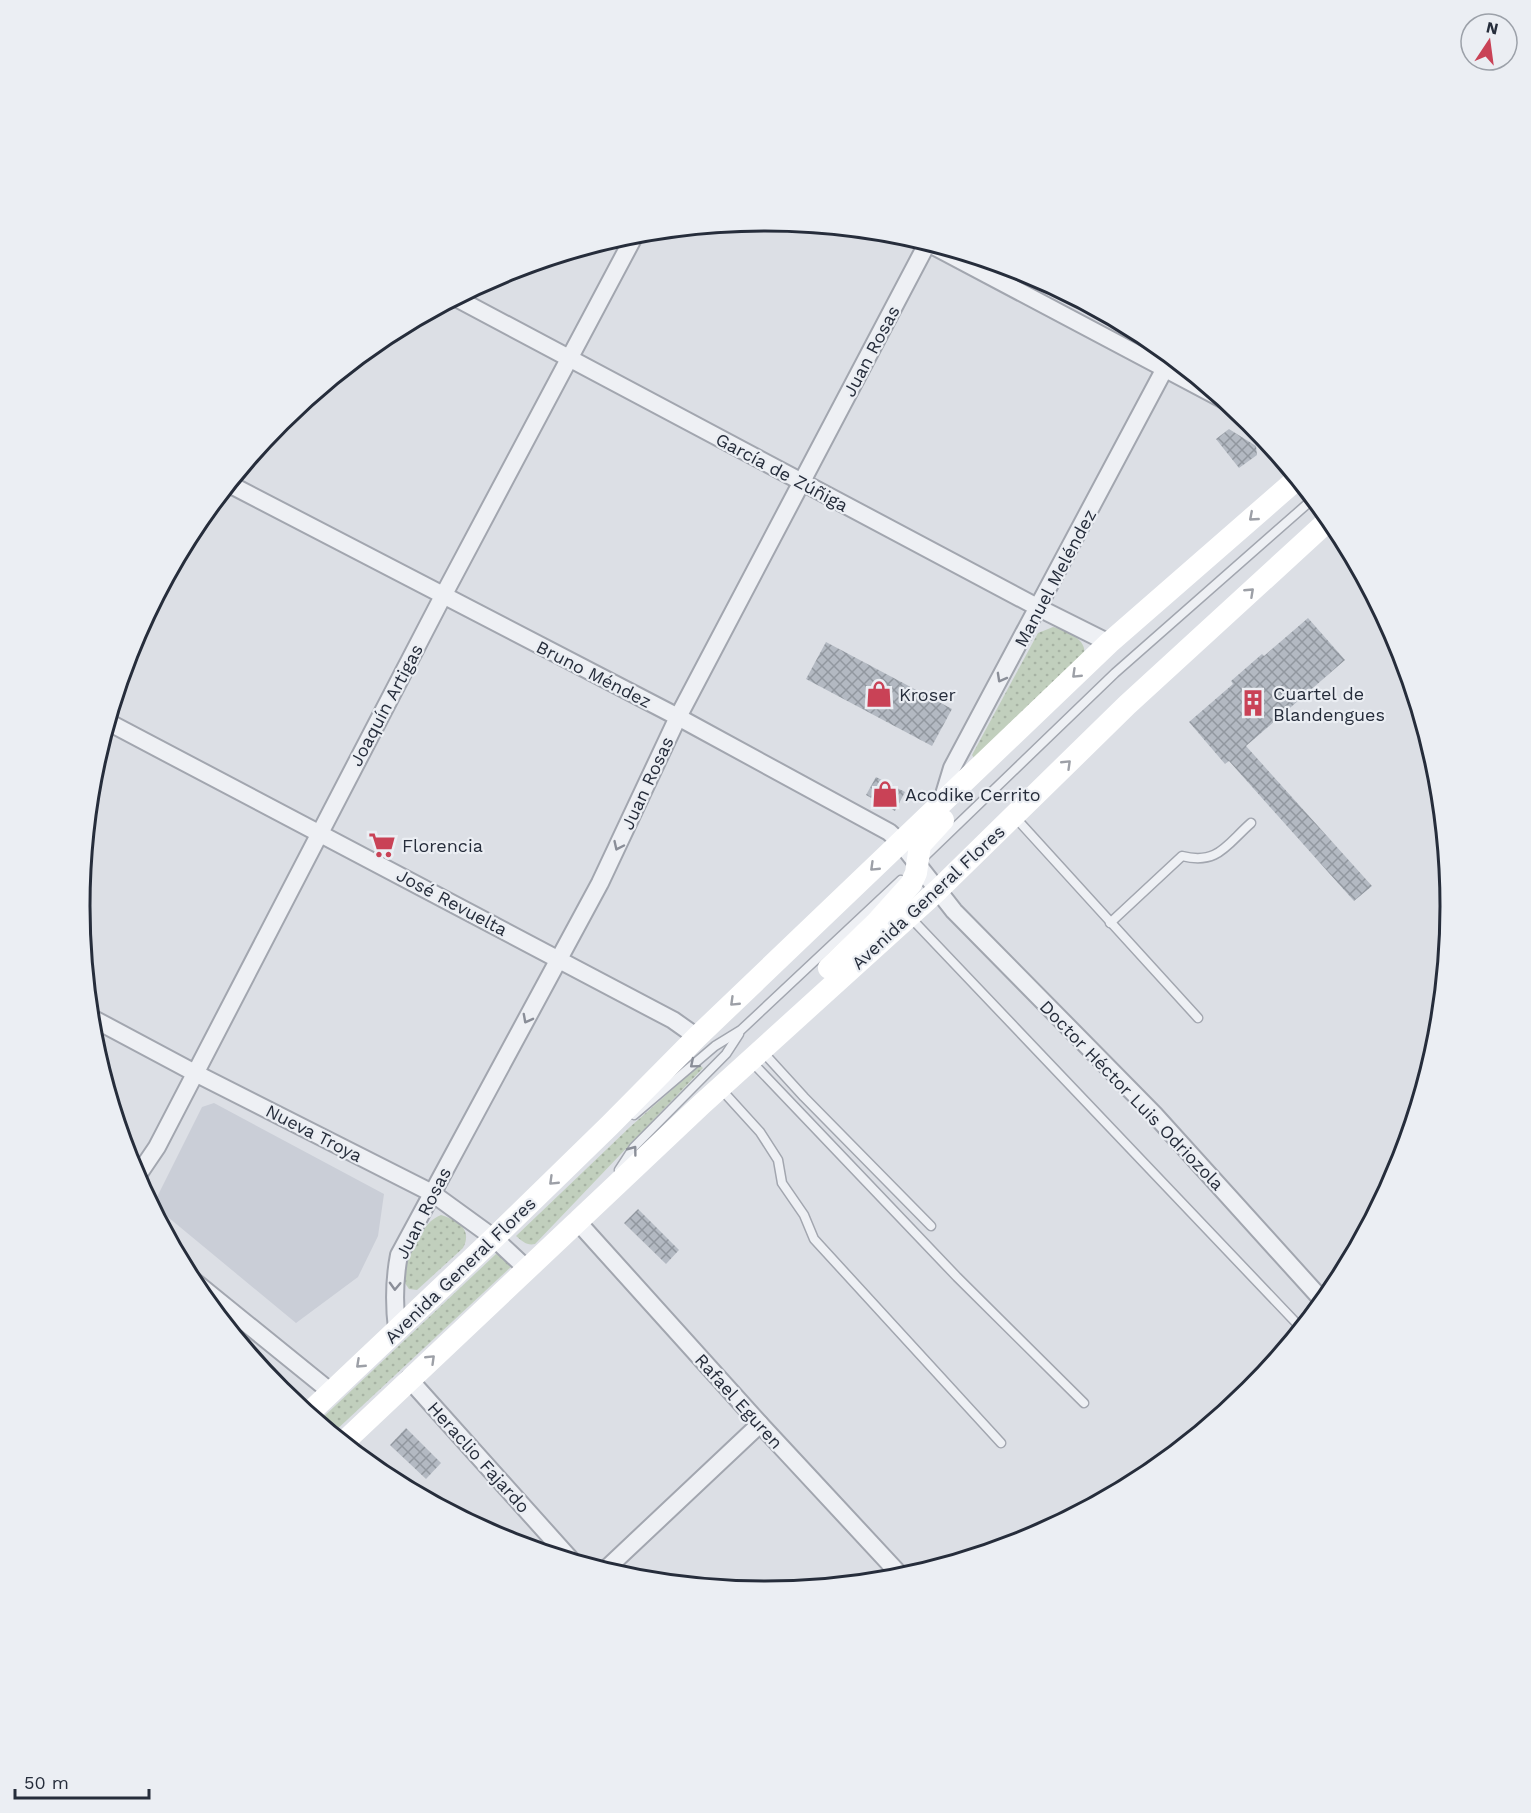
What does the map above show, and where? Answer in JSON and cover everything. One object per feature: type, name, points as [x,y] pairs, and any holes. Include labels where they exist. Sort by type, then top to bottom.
[{"type":"main road","name":"Avenida General Flores","points":[[314,1408],[494,1238],[697,1037],[1109,643],[1292,484]]},
{"type":"main road","name":"Avenida General Flores","points":[[349,1438],[601,1198],[938,890],[1127,705],[1323,525]]},
{"type":"main road","points":[[809,1006],[826,970],[911,884],[920,845],[970,792],[982,764]]},
{"type":"street","name":"Joaquín Artigas","points":[[143,1168],[157,1147],[443,596],[630,245]]},
{"type":"street","name":"Juan Rosas","points":[[397,1329],[394,1302],[395,1275],[399,1255],[600,883],[678,717],[923,250]]},
{"type":"street","points":[[969,263],[1155,355]]},
{"type":"street","name":"García de Zúñiga","points":[[464,302],[802,483],[1109,643]]},
{"type":"street","name":"Manuel Meléndez","points":[[942,801],[952,768],[1168,364]]},
{"type":"street","name":"Bruno Méndez","points":[[236,488],[678,717],[889,832],[900,842],[938,890]]},
{"type":"street","name":"José Revuelta","points":[[115,726],[320,831],[673,1020],[697,1037]]},
{"type":"street","name":"Doctor Héctor Luis Odriozola","points":[[938,890],[954,911],[1154,1114],[1318,1295]]},
{"type":"street","name":"Nueva Troya","points":[[100,1023],[432,1193],[494,1238],[526,1268]]},
{"type":"street","name":"Rafael Eguren","points":[[577,1221],[895,1569]]},
{"type":"street","points":[[215,1297],[331,1392]]},
{"type":"street","name":"Heraclio Fajardo","points":[[409,1380],[563,1550]]},
{"type":"street","points":[[612,1564],[760,1424]]},
{"type":"lane","name":"Avenida General Flores","points":[[610,1125],[624,1124],[716,1046],[741,1030],[1115,673],[1307,504]]},
{"type":"lane","points":[[1014,816],[1198,1018]]},
{"type":"lane","points":[[1110,922],[1182,856],[1198,860],[1213,857],[1251,823]]},
{"type":"lane","points":[[909,916],[1297,1323]]},
{"type":"lane","name":"Avenida General Flores","points":[[601,1198],[634,1147],[726,1054],[741,1030]]},
{"type":"lane","points":[[756,1056],[804,1097],[931,1226]]},
{"type":"lane","points":[[756,1056],[957,1276],[1084,1403]]},
{"type":"lane","points":[[720,1088],[760,1132],[778,1160],[782,1183],[804,1215],[814,1239],[1001,1443]]},
{"type":"shaded area","points":[[214,1103],[384,1194],[378,1236],[358,1277],[296,1323],[165,1215],[157,1198],[202,1107]]},
{"type":"green space","points":[[1053,627],[1079,640],[1084,653],[974,758],[972,755],[1038,633]]},
{"type":"green space","points":[[700,1065],[703,1068],[535,1244],[527,1244],[516,1236],[630,1127]]},
{"type":"green space","points":[[441,1215],[462,1226],[466,1236],[463,1248],[417,1290],[409,1289],[402,1279],[410,1252],[427,1225]]},
{"type":"green space","points":[[496,1254],[506,1257],[513,1265],[338,1429],[323,1417]]},
{"type":"building","points":[[1229,429],[1256,446],[1257,455],[1239,468],[1216,439]]},
{"type":"building","name":"Cuartel de Blandengues","points":[[1308,618],[1345,660],[1246,746],[1372,886],[1354,901],[1229,761],[1225,764],[1189,722],[1233,684],[1231,681]]},
{"type":"building","name":"Kroser","points":[[826,642],[952,709],[932,746],[806,679]]},
{"type":"building","name":"Acodike Cerrito","points":[[876,777],[905,792],[895,811],[866,795]]},
{"type":"building","points":[[638,1209],[679,1250],[666,1264],[624,1223]]},
{"type":"building","points":[[406,1428],[441,1463],[426,1479],[390,1445]]},
{"type":"place","name":"Kroser","points":[[879,694]]},
{"type":"place","name":"Cuartel de Blandengues","points":[[1253,703]]},
{"type":"place","name":"Acodike Cerrito","points":[[885,794]]},
{"type":"place","name":"Florencia","points":[[382,845]]}]
